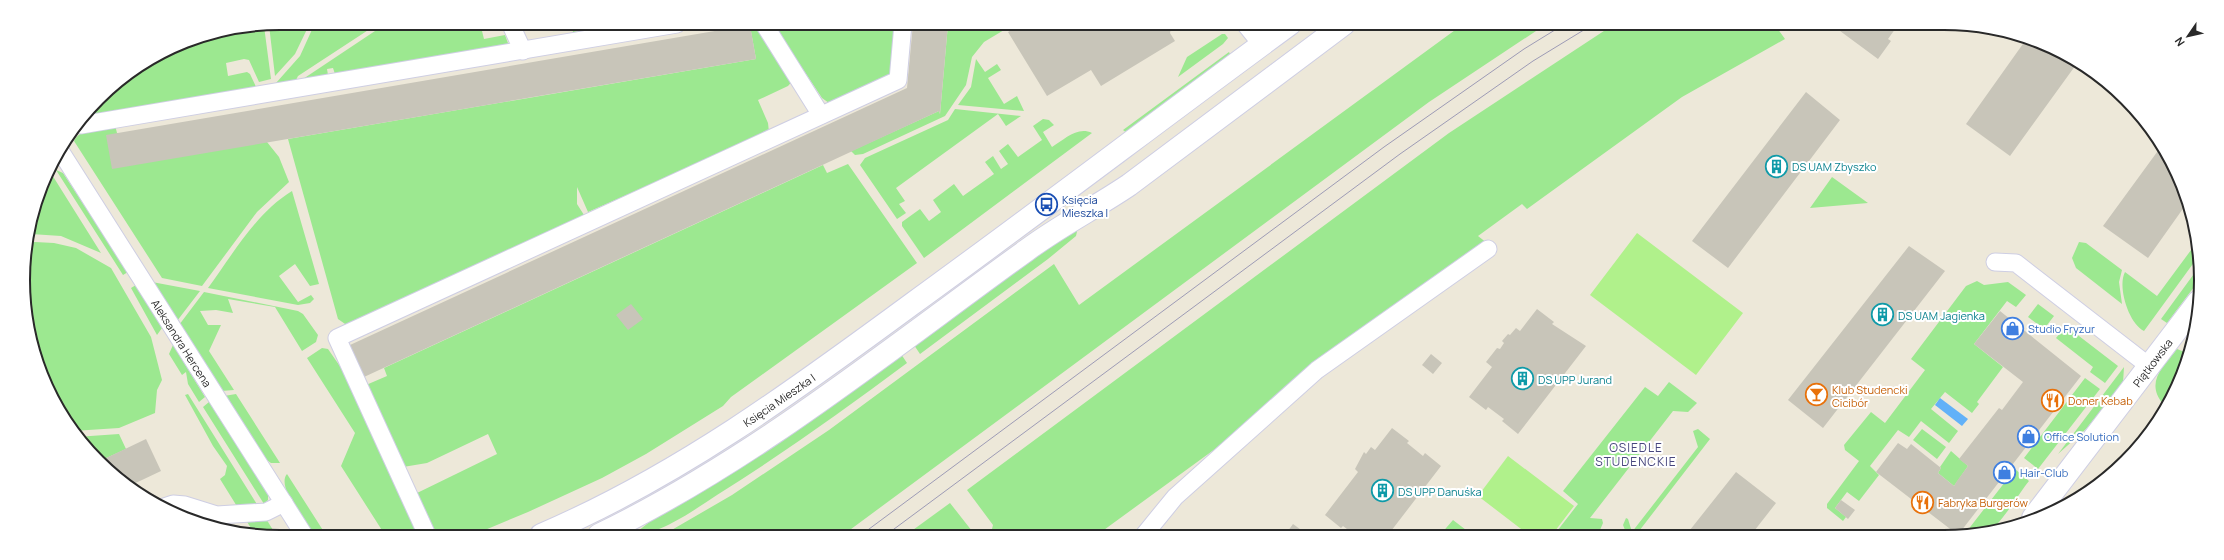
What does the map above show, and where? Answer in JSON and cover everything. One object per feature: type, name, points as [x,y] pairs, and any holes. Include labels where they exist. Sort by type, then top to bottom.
[{"type":"street","points":[[513,30],[523,51]]},
{"type":"street","points":[[85,125],[643,30]]},
{"type":"street","points":[[768,30],[821,115]]},
{"type":"street","points":[[425,530],[337,338],[898,80],[902,30]]},
{"type":"street","points":[[1250,30],[1285,68]]},
{"type":"street","name":"Księcia Mieszka I","points":[[552,530],[602,508],[663,476],[777,403],[1282,30]]},
{"type":"street","points":[[609,530],[656,507],[690,487],[783,427],[1055,230],[1104,202],[1129,185],[1336,30]]},
{"type":"street","name":"Aleksandra Hercena","points":[[63,155],[301,530]]},
{"type":"street","points":[[1148,530],[1175,497],[1317,370],[1488,249]]},
{"type":"street","points":[[1995,262],[2016,263],[2149,366]]},
{"type":"street","name":"Piątkowska","points":[[2038,512],[2192,310]]},
{"type":"street","points":[[170,505],[184,505],[217,515],[266,512],[284,503]]},
{"type":"green space","points":[[307,30],[295,54],[275,76],[270,31]]},
{"type":"green space","points":[[312,30],[368,30],[298,76],[295,82],[276,86],[276,83],[300,56]]},
{"type":"green space","points":[[376,30],[482,30],[484,39],[505,35],[509,46],[335,74],[333,68],[327,69],[328,75],[303,79]]},
{"type":"green space","points":[[573,30],[584,30],[573,32]]},
{"type":"green space","points":[[751,30],[764,30],[795,78],[788,86],[758,100],[768,123],[769,132],[588,212],[577,187],[577,204],[584,215],[348,326],[338,319],[288,139],[756,59]]},
{"type":"green space","points":[[777,30],[895,30],[891,74],[829,103],[822,98]]},
{"type":"green space","points":[[947,30],[1004,30],[984,42],[972,57],[966,85],[945,116],[863,154],[855,155],[851,151],[939,111],[940,114]]},
{"type":"green space","points":[[1455,30],[1537,30],[1429,102],[850,530],[672,530],[732,495],[829,430],[1054,264],[1079,305]]},
{"type":"green space","points":[[1605,30],[1779,30],[1785,39],[1682,97],[1527,209],[1522,204],[1478,236],[1492,247],[1104,530],[990,530],[993,525],[967,490],[1449,133]]},
{"type":"green space","points":[[265,31],[271,79],[259,82],[249,60],[244,59],[226,63],[228,76],[247,72],[250,74],[257,89],[92,114],[115,92],[141,72],[169,56],[200,43],[215,39],[247,32]]},
{"type":"green space","points":[[1222,34],[1225,34],[1228,38],[1223,44],[1178,77],[1187,57]]},
{"type":"green space","points":[[1229,52],[1231,56],[1128,134],[1123,130]]},
{"type":"green space","points":[[976,59],[985,72],[997,64],[1001,70],[988,78],[1004,104],[1017,96],[1024,111],[958,105],[971,87]]},
{"type":"green space","points":[[955,109],[1021,116],[1006,126],[998,114],[896,188],[905,201],[899,204],[906,213],[897,219],[860,165],[865,158],[948,120]]},
{"type":"green space","points":[[1043,119],[1049,120],[1054,125],[1043,132],[1052,147],[1071,135],[1081,131],[1092,133],[924,258],[902,226],[902,222],[920,209],[929,221],[941,212],[933,200],[954,184],[963,196],[994,174],[985,162],[993,156],[1001,169],[1008,164],[999,151],[1008,144],[1018,157],[1042,140],[1033,126]]},
{"type":"green space","points":[[115,125],[117,133],[267,142],[279,157],[289,182],[257,212],[202,286],[162,278],[74,141],[81,133],[86,131]]},
{"type":"green space","points":[[848,164],[917,263],[731,397],[723,406],[646,454],[602,478],[485,530],[432,530],[415,494],[497,454],[488,434],[427,463],[403,467],[366,385],[387,376],[384,368],[823,165],[827,173]]},
{"type":"green space","points":[[56,170],[63,173],[128,272],[123,275]]},
{"type":"green space","points":[[53,176],[101,253],[61,236],[34,234],[43,200]]},
{"type":"green space","points":[[1832,177],[1868,203],[1810,208]]},
{"type":"green space","points":[[292,191],[319,284],[310,286],[295,264],[279,276],[298,302],[311,295],[314,299],[310,303],[298,305],[208,288],[256,222],[279,200]]},
{"type":"green space","points":[[1078,227],[1076,236],[1048,259],[920,354],[914,345],[1048,243]]},
{"type":"green space","points":[[1637,233],[1743,313],[1696,375],[1590,295]]},
{"type":"green space","points":[[33,242],[54,243],[76,248],[111,268],[151,337],[162,380],[157,390],[155,413],[119,428],[81,430],[72,419],[63,405],[49,376],[35,329],[32,313],[30,280]]},
{"type":"green space","points":[[2079,242],[2086,243],[2122,270],[2119,282],[2122,304],[2076,268],[2072,258]]},
{"type":"green space","points":[[2192,249],[2193,264],[2144,331],[2134,321],[2126,304],[2122,287],[2125,272],[2157,296]]},
{"type":"green space","points":[[2194,274],[2194,288],[2167,323],[2161,319]]},
{"type":"green space","points":[[1977,281],[1984,285],[2008,282],[2026,295],[2016,307],[2007,301],[1974,344],[2003,367],[1977,402],[1979,404],[1972,413],[1945,392],[1931,409],[1958,431],[1949,443],[1921,421],[1909,437],[1898,430],[1870,466],[1879,475],[1859,501],[1847,492],[1835,508],[1846,517],[1843,521],[1827,508],[1827,504],[1859,461],[1845,450],[1844,445],[1871,412],[1885,423],[1925,370],[1911,359],[1966,286]]},
{"type":"green space","points":[[152,282],[200,291],[177,321]]},
{"type":"green space","points":[[136,285],[162,328],[157,335],[131,288]]},
{"type":"green space","points":[[204,292],[298,311],[303,314],[318,335],[316,342],[302,351],[275,307],[228,299],[233,313],[216,310],[200,311],[208,325],[221,325],[209,351],[234,390],[221,391],[179,325]]},
{"type":"green space","points":[[2038,304],[2054,316],[2044,329],[2028,317]]},
{"type":"green space","points":[[2066,326],[2118,366],[2105,383],[2090,372],[2093,367],[2056,338]]},
{"type":"green space","points":[[173,345],[205,397],[199,402],[188,384],[186,372],[182,375],[169,354]]},
{"type":"green space","points":[[322,348],[328,349],[346,375],[418,530],[382,530],[341,466],[355,433],[307,358]]},
{"type":"green space","points":[[2177,349],[2183,352],[2175,376],[2162,403],[2156,389],[2158,375]]},
{"type":"green space","points":[[901,354],[907,363],[766,464],[698,508],[676,521],[656,530],[639,530],[652,520],[749,461]]},
{"type":"green space","points":[[2124,367],[2123,383],[2086,429],[2058,454]]},
{"type":"green space","points":[[2085,378],[2100,389],[2038,469],[2024,458]]},
{"type":"green space","points":[[1669,382],[1697,403],[1688,412],[1673,411],[1590,518],[1602,519],[1603,523],[1600,530],[1558,530],[1578,504],[1563,491],[1645,387],[1658,396]]},
{"type":"green space","points":[[188,394],[258,506],[238,508],[220,479],[225,475],[227,466],[213,446],[185,395]]},
{"type":"green space","points":[[236,394],[280,463],[271,463],[264,458],[224,396]]},
{"type":"green space","points":[[209,402],[268,494],[268,500],[264,504],[203,407]]},
{"type":"green space","points":[[1698,429],[1710,439],[1640,530],[1634,530],[1698,447],[1693,431]]},
{"type":"green space","points":[[1922,429],[1946,447],[1937,459],[1913,440]]},
{"type":"green space","points":[[119,434],[126,449],[105,459],[85,436]]},
{"type":"green space","points":[[1951,451],[1968,466],[1954,486],[1938,473],[1941,468],[1940,467]]},
{"type":"green space","points":[[1508,456],[1574,506],[1556,530],[1522,530],[1478,496]]},
{"type":"green space","points":[[2015,469],[2029,481],[1997,524],[1969,528]]},
{"type":"green space","points":[[287,474],[323,530],[309,530],[298,514],[288,495],[285,487]]},
{"type":"green space","points":[[950,503],[971,530],[913,530]]},
{"type":"green space","points":[[265,517],[273,530],[251,528],[246,520]]},
{"type":"green space","points":[[1626,518],[1628,519],[1631,530],[1625,530],[1623,525]]},
{"type":"green space","points":[[1453,520],[1466,530],[1444,530]]},
{"type":"water","points":[[1940,398],[1968,419],[1962,426],[1935,405]]},
{"type":"building","points":[[721,30],[751,30],[756,59],[112,169],[106,135]]},
{"type":"building","points":[[912,30],[947,30],[940,114],[939,111],[364,377],[350,345],[907,88]]},
{"type":"building","points":[[1012,30],[1171,30],[1170,33],[1175,41],[1101,86],[1091,70],[1047,96],[1008,32]]},
{"type":"building","points":[[1839,30],[1894,30],[1888,39],[1891,41],[1878,59]]},
{"type":"building","points":[[2024,43],[2040,49],[2075,67],[2010,156],[1966,124]]},
{"type":"building","name":"DS UAM Zbyszko","points":[[1806,92],[1840,120],[1728,268],[1692,241]]},
{"type":"building","points":[[2158,151],[2175,184],[2183,208],[2148,258],[2103,226]]},
{"type":"building","name":"DS UAM Jagienka","points":[[1909,246],[1945,271],[1823,428],[1788,400]]},
{"type":"building","points":[[631,304],[643,319],[628,330],[616,315]]},
{"type":"building","name":"DS UPP Jurand","points":[[1537,309],[1554,322],[1552,324],[1586,346],[1518,434],[1502,421],[1504,419],[1488,407],[1486,410],[1469,397],[1492,367],[1486,362],[1497,348],[1500,349],[1504,343],[1502,341],[1516,328],[1520,331]]},
{"type":"building","points":[[2000,311],[2081,376],[1963,529],[1951,530],[1876,472],[1898,443],[1907,449],[1911,444],[1941,468],[1938,473],[1954,486],[1968,466],[1959,459],[1999,408],[2002,410],[2023,382],[1974,344]]},
{"type":"building","points":[[1431,354],[1442,363],[1433,374],[1422,365]]},
{"type":"building","name":"DS UPP Danuśka","points":[[1392,428],[1409,441],[1407,443],[1423,456],[1425,453],[1441,466],[1392,530],[1348,530],[1343,526],[1341,528],[1325,515],[1358,472],[1355,469],[1364,452],[1366,454],[1371,447],[1375,450]]},
{"type":"building","points":[[146,439],[161,471],[135,483],[105,459]]},
{"type":"building","points":[[1736,472],[1776,503],[1755,530],[1690,530]]},
{"type":"building","points":[[1841,500],[1855,510],[1848,519],[1835,508]]},
{"type":"building","points":[[1293,524],[1301,530],[1289,530]]},
{"type":"tram line","points":[[868,530],[1384,147],[1524,49],[1555,30]]},
{"type":"tram line","points":[[893,530],[1400,154],[1533,61],[1584,30]]},
{"type":"place","name":"DS UAM Zbyszko","points":[[1777,166]]},
{"type":"place","name":"Księcia Mieszka I","points":[[1046,205]]},
{"type":"place","name":"DS UAM Jagienka","points":[[1883,315]]},
{"type":"place","name":"Studio Fryzur","points":[[2013,328]]},
{"type":"place","name":"DS UPP Jurand","points":[[1522,379]]},
{"type":"place","name":"Klub Studencki Cicibór","points":[[1817,395]]},
{"type":"place","name":"Doner Kebab","points":[[2052,400]]},
{"type":"place","name":"Office Solution","points":[[2028,436]]},
{"type":"place","name":"Hair-Club","points":[[2004,472]]},
{"type":"place","name":"DS UPP Danuśka","points":[[1383,491]]},
{"type":"place","name":"Fabryka Burgerów","points":[[1923,502]]},
{"type":"district","name":"OSIEDLE STUDENCKIE","points":[[1636,454]]}]
